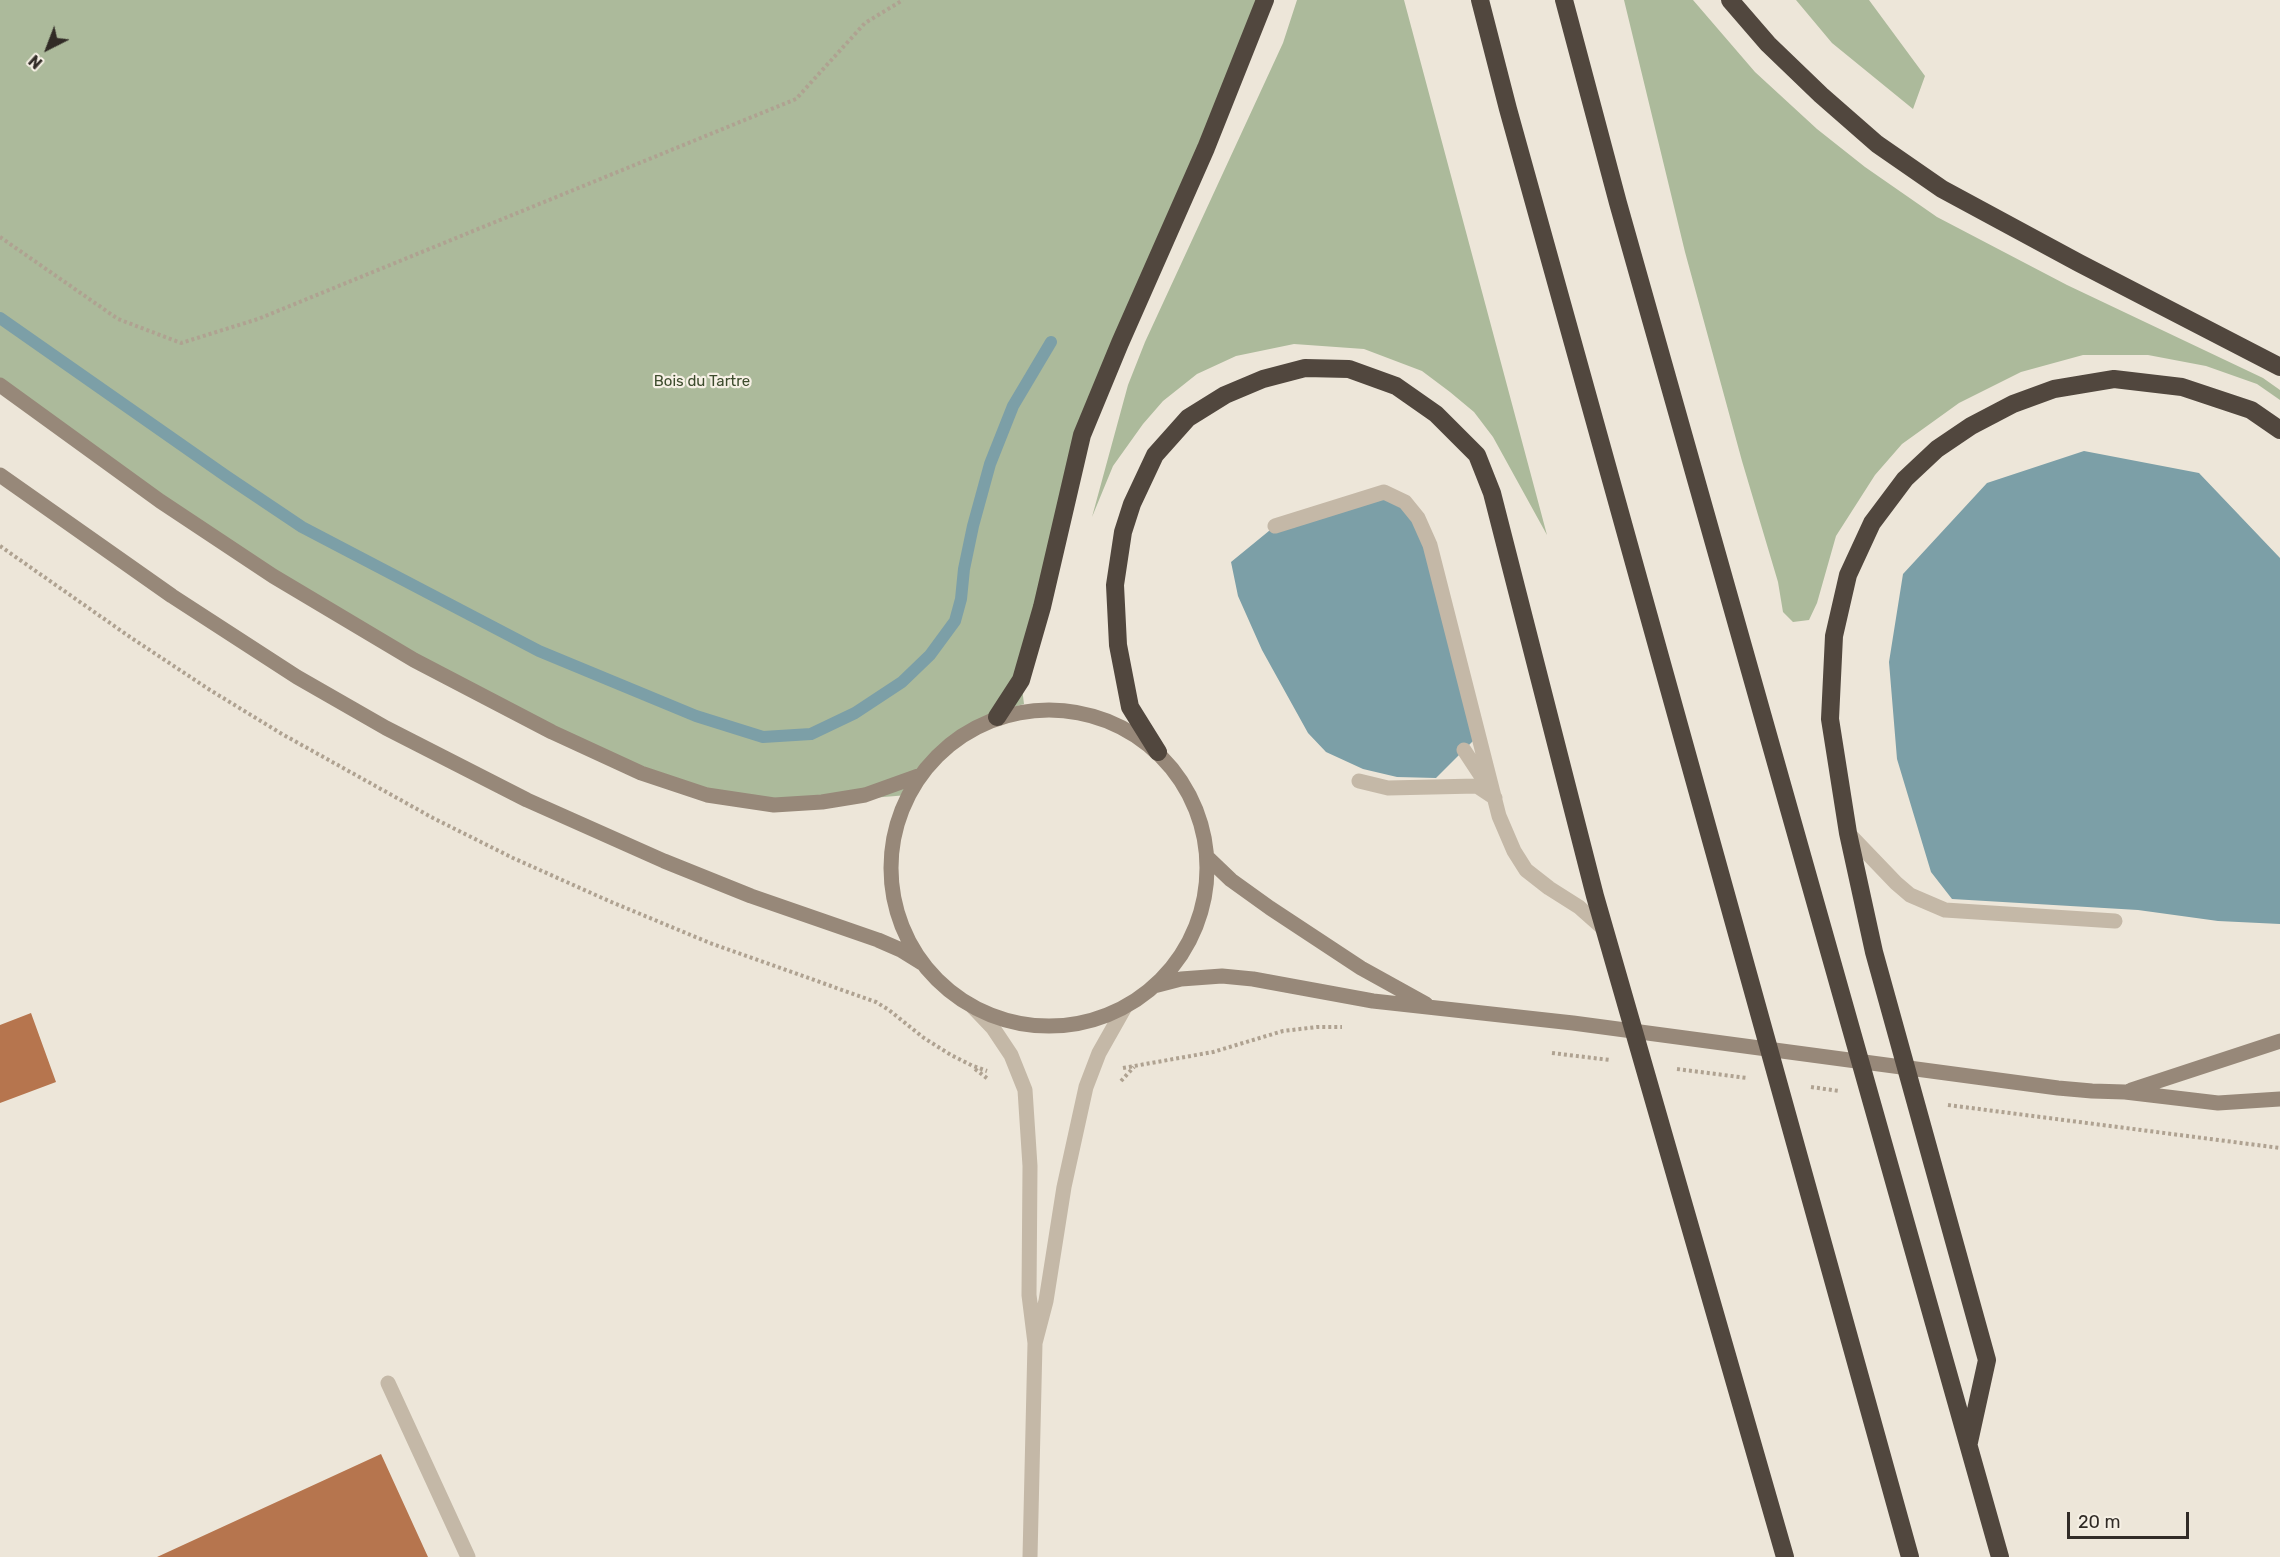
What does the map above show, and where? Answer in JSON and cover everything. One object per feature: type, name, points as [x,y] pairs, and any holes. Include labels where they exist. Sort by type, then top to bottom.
[{"type":"highway","points":[[997,717],[1021,680],[1042,607],[1082,435],[1206,148],[1265,0]]},
{"type":"highway","points":[[1480,0],[1517,144],[1910,1557]]},
{"type":"highway","points":[[1564,0],[1634,261],[1821,929],[2000,1557]]},
{"type":"highway","points":[[1730,0],[1768,44],[1821,95],[1877,144],[1942,189],[2280,367]]},
{"type":"highway","points":[[1158,752],[1130,707],[1118,645],[1115,585],[1123,532],[1132,504],[1155,454],[1188,418],[1225,395],[1263,379],[1305,368],[1349,369],[1396,386],[1436,414],[1477,455],[1492,493],[1605,930],[1785,1557]]},
{"type":"highway","points":[[1968,1444],[1987,1360],[1874,952],[1848,833],[1830,719],[1834,636],[1848,575],[1872,523],[1905,479],[1937,449],[1971,426],[2013,404],[2055,389],[2114,379],[2182,387],[2251,410],[2280,430]]},
{"type":"main road","points":[[0,385],[160,501],[273,576],[414,660],[552,732],[641,773],[707,795],[774,805],[822,802],[865,795],[918,776]]},
{"type":"main road","points":[[0,475],[172,596],[297,676],[386,729],[527,800],[664,861],[751,896],[878,940],[922,963]]},
{"type":"main road","points":[[1062,709],[1095,716],[1125,728],[1158,752],[1183,783],[1200,819],[1208,858],[1206,892],[1197,925],[1182,955],[1154,986],[1125,1007],[1094,1020],[1060,1026],[1026,1025],[992,1016],[973,1007],[942,986],[922,963],[905,935],[894,904],[890,871],[893,837],[902,805],[918,776],[940,752],[967,731],[997,717],[1029,710],[1062,709]]},
{"type":"main road","points":[[1208,858],[1231,880],[1270,908],[1361,968],[1434,1009]]},
{"type":"main road","points":[[1154,986],[1180,979],[1222,976],[1253,979],[1314,992],[1434,1009],[1574,1023],[2058,1088],[2125,1092],[2218,1103],[2280,1099]]},
{"type":"main road","points":[[2125,1092],[2280,1041]]},
{"type":"street","points":[[1275,526],[1383,492],[1405,502],[1412,510],[1430,545],[1499,816],[1510,842],[1526,870],[1579,907],[1605,930]]},
{"type":"street","points":[[1464,750],[1495,798]]},
{"type":"street","points":[[1359,781],[1388,788],[1477,786],[1495,798]]},
{"type":"street","points":[[1848,833],[1910,895],[1945,910],[2016,908],[2115,921]]},
{"type":"street","points":[[973,1007],[993,1028],[1011,1055],[1025,1090],[1030,1166],[1029,1295],[1035,1342],[1030,1557]]},
{"type":"street","points":[[1035,1342],[1046,1301],[1064,1186],[1086,1087],[1099,1053],[1125,1007]]},
{"type":"street","points":[[388,1383],[468,1557]]},
{"type":"path","points":[[0,237],[118,319],[181,343],[258,319],[796,99],[865,23],[903,0]]},
{"type":"path","points":[[1582,1056],[1617,1061]]},
{"type":"path","points":[[1675,1069],[1757,1080]]},
{"type":"path","points":[[1803,1086],[1850,1092]]},
{"type":"path","points":[[1943,1105],[2280,1148]]},
{"type":"green space","name":"Bois du Tartre","points":[[0,0],[1265,0],[1082,435],[1021,680],[1024,704],[997,712],[971,724],[948,741],[929,762],[908,795],[785,805],[665,779],[392,651],[0,384]]},
{"type":"green space","points":[[1297,0],[1404,0],[1547,535],[1493,437],[1474,412],[1450,392],[1422,371],[1364,349],[1294,344],[1236,356],[1197,374],[1163,401],[1143,424],[1113,466],[1092,517],[1128,385],[1145,342],[1283,43]]},
{"type":"green space","points":[[1624,0],[1693,0],[1755,72],[1817,129],[1865,167],[1937,217],[2067,285],[2263,378],[2280,390],[2280,400],[2257,384],[2206,366],[2148,355],[2083,355],[2021,372],[1959,403],[1902,444],[1875,475],[1836,536],[1817,603],[1809,620],[1793,622],[1783,612],[1778,582],[1742,461],[1685,252]]},
{"type":"green space","points":[[1796,0],[1869,0],[1925,76],[1913,109],[1832,43]]},
{"type":"water","points":[[2084,451],[2199,473],[2280,558],[2280,924],[2218,921],[2138,910],[1952,899],[1931,872],[1897,759],[1889,662],[1903,574],[1987,483]]},
{"type":"water","points":[[1384,492],[1418,518],[1479,735],[1436,778],[1397,777],[1363,769],[1326,752],[1308,733],[1262,650],[1238,596],[1231,562],[1275,526]]},
{"type":"building","points":[[31,1013],[56,1082],[0,1103],[0,1025]]},
{"type":"building","points":[[381,1454],[428,1557],[157,1557]]},
{"type":"waterway","points":[[0,318],[302,527],[539,651],[696,716],[763,737],[811,734],[855,713],[902,682],[930,655],[955,621],[973,526],[990,464],[1013,406],[1051,342]]}]
